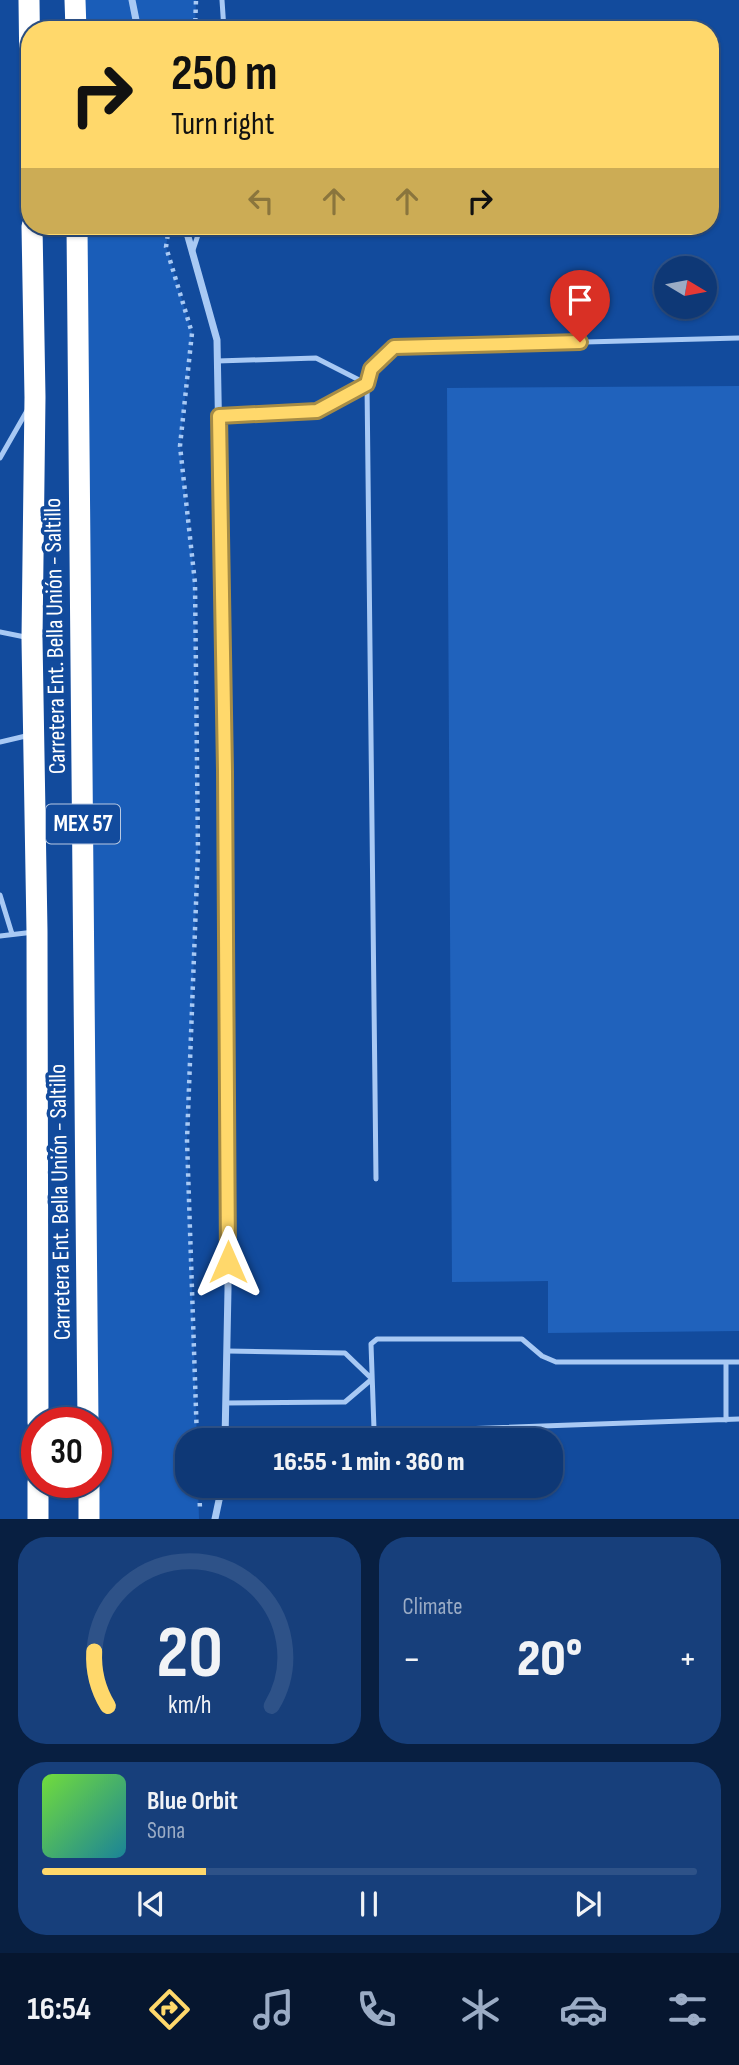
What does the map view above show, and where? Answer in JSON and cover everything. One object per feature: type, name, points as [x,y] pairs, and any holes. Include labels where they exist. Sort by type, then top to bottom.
[{"type":"highway","points":[[75,0],[76,21]]},
{"type":"highway","points":[[27,2],[28,21]]},
{"type":"highway","name":"Carretera Ent. Bella Unión - Saltillo","points":[[32,235],[35,397],[32,639],[37,931],[38,1407]]},
{"type":"highway","name":"Carretera Ent. Bella Unión - Saltillo","points":[[77,235],[89,1407]]},
{"type":"highway","points":[[38,1498],[38,1519]]},
{"type":"highway","points":[[89,1498],[89,1519]]},
{"type":"street","points":[[132,0],[136,21]]},
{"type":"street","points":[[188,235],[217,340],[225,784],[225,1428]]},
{"type":"street","points":[[215,1519],[219,1498]]},
{"type":"lane","points":[[222,0],[223,21]]},
{"type":"lane","points":[[192,253],[198,235]]},
{"type":"lane","points":[[376,1179],[367,384],[371,369],[394,347],[739,338]]},
{"type":"lane","points":[[217,361],[316,358],[367,384]]},
{"type":"lane","points":[[219,416],[317,411],[367,384]]},
{"type":"lane","points":[[0,458],[35,397]]},
{"type":"lane","points":[[0,632],[32,639]]},
{"type":"lane","points":[[0,742],[33,734]]},
{"type":"lane","points":[[0,895],[12,934]]},
{"type":"lane","points":[[0,936],[37,931]]},
{"type":"lane","points":[[739,1362],[556,1362],[542,1356],[522,1339],[377,1339],[371,1344],[373,1429],[380,1432],[739,1419]]},
{"type":"lane","points":[[227,1351],[345,1353],[372,1379]]},
{"type":"lane","points":[[726,1362],[726,1420]]},
{"type":"lane","points":[[226,1403],[345,1402],[372,1379]]},
{"type":"path","points":[[195,21],[196,0]]},
{"type":"path","points":[[168,235],[166,247],[192,333],[180,446],[195,583],[198,851],[187,1140],[198,1428]]},
{"type":"path","points":[[200,1498],[201,1519]]},
{"type":"shaded area","points":[[75,0],[196,0],[195,21],[76,21]]},
{"type":"shaded area","points":[[77,235],[168,235],[166,247],[192,333],[180,446],[195,583],[198,851],[187,1140],[197,1428],[175,1428],[175,1498],[198,1498],[199,1519],[89,1519],[93,1498],[112,1498],[112,1407],[96,1407]]},
{"type":"building","points":[[739,386],[739,1331],[548,1333],[548,1281],[452,1282],[447,388]]},
{"type":"route","points":[[228,1262],[225,771],[219,416],[317,411],[367,384],[371,369],[394,347],[580,342]]}]
